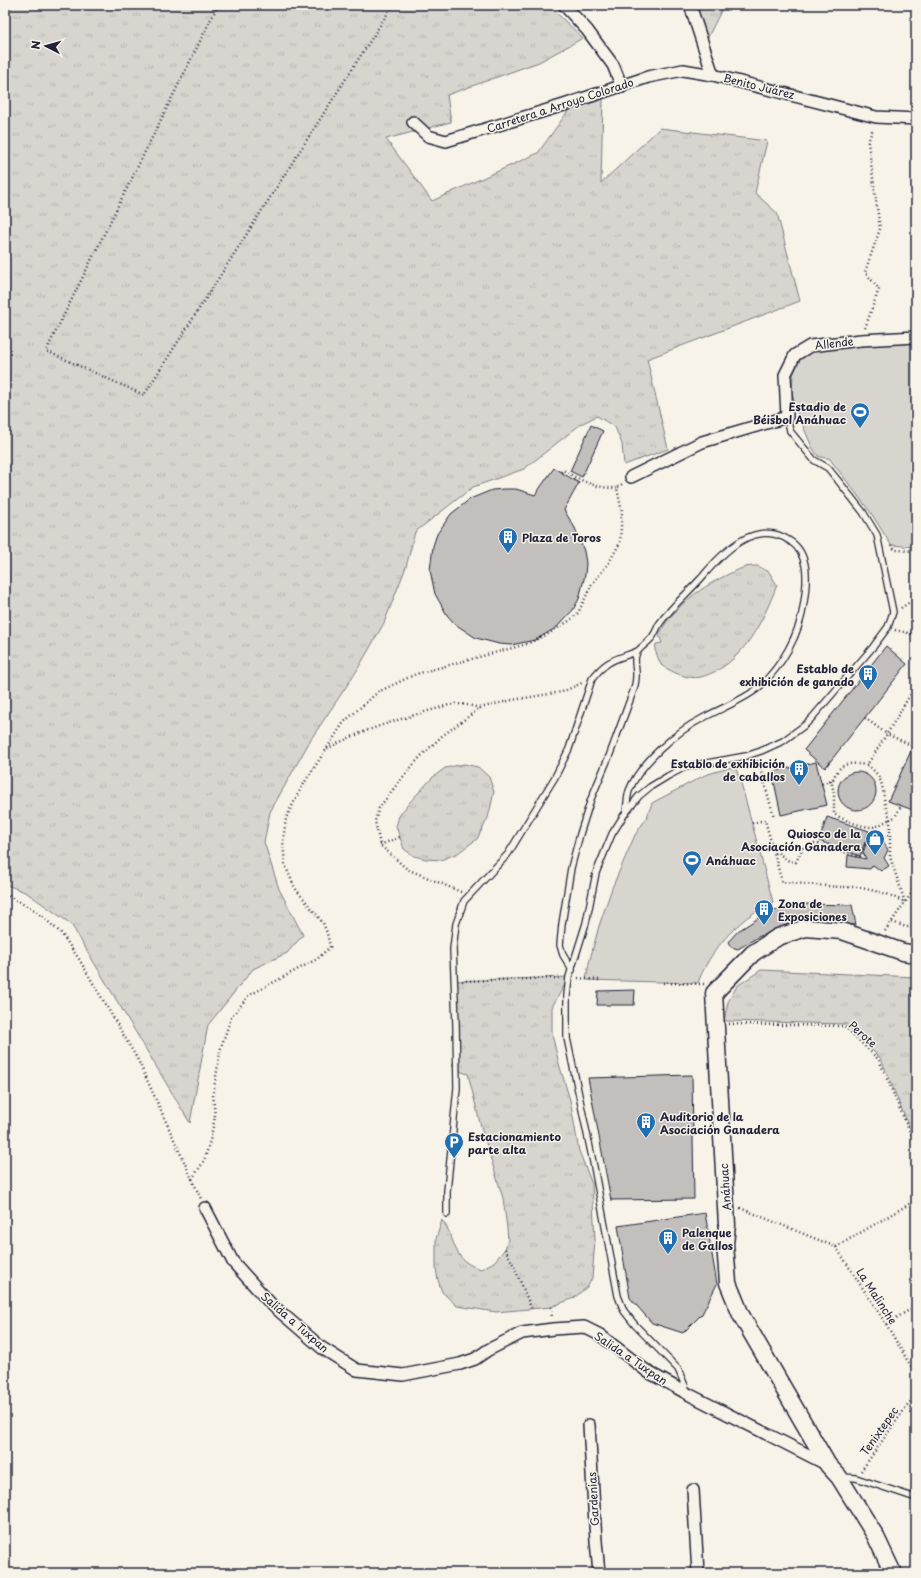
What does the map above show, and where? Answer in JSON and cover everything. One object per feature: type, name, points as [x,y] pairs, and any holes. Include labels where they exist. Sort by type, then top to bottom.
[{"type":"street","points":[[564,5],[587,30],[614,65],[622,87]]},
{"type":"street","name":"Benito Juárez","points":[[690,5],[713,75],[876,117],[916,119]]},
{"type":"street","name":"Carretera a Arroyo Colorado","points":[[413,122],[428,136],[446,141],[622,87],[648,77],[683,70],[713,75]]},
{"type":"street","name":"Allende","points":[[787,417],[785,375],[795,354],[810,346],[861,340],[916,337]]},
{"type":"street","points":[[630,477],[702,442],[787,417]]},
{"type":"street","name":"Anáhuac","points":[[828,1465],[741,1315],[728,1283],[725,1244],[727,1225],[726,1202],[714,993],[752,953],[778,937],[806,928],[842,931],[903,952],[916,954]]},
{"type":"street","name":"Salida a Tuxpan","points":[[205,1208],[233,1262],[271,1304],[322,1348],[357,1370],[403,1375],[460,1364],[475,1359],[488,1350],[522,1333],[584,1327],[600,1335],[648,1372],[690,1396],[828,1465],[839,1477],[875,1536],[893,1573]]},
{"type":"street","name":"Gardenias","points":[[589,1425],[599,1573]]},
{"type":"street","points":[[693,1490],[698,1573]]},
{"type":"lane","points":[[690,1396],[678,1369],[635,1325],[624,1311],[618,1296],[594,1167],[567,1038],[567,996],[569,977],[586,923],[596,873],[612,834],[626,812],[639,796],[650,787],[685,767],[729,759],[756,752],[783,741],[805,725],[873,647],[888,627],[893,612],[877,535],[863,512],[828,468],[814,460],[790,432],[787,417]]},
{"type":"lane","points":[[447,1214],[447,1191],[457,1088],[453,949],[456,924],[464,901],[508,854],[555,777],[569,749],[592,679],[599,670],[614,659],[638,651],[653,637],[660,624],[672,609],[717,558],[732,547],[760,532],[770,533],[787,539],[799,550],[806,571],[804,602],[797,630],[786,654],[771,676],[758,688],[732,704],[701,719],[683,730],[660,749],[635,780],[629,791],[626,812]]},
{"type":"lane","points":[[572,970],[562,955],[560,945],[571,868],[591,799],[610,754],[634,689],[636,680],[635,662],[638,651]]},
{"type":"lane","points":[[839,1477],[856,1478],[916,1498]]},
{"type":"path","points":[[218,5],[46,351],[144,395],[394,5]]},
{"type":"path","points":[[861,340],[879,289],[865,272],[880,229],[868,142],[876,117]]},
{"type":"path","points":[[561,472],[563,470],[591,484],[609,488],[617,488],[630,477]]},
{"type":"path","points":[[192,1179],[204,1161],[210,1141],[215,1117],[213,1094],[221,1047],[231,1018],[248,996],[317,959],[330,947],[323,923],[302,897],[289,877],[285,865],[283,841],[286,818],[294,801],[335,733],[344,722],[378,692],[391,685],[416,674],[527,644],[548,634],[569,621],[578,613],[592,584],[608,564],[620,543],[622,512],[617,488]]},
{"type":"path","points":[[891,545],[895,550],[916,551]]},
{"type":"path","points":[[893,612],[913,600],[916,596]]},
{"type":"path","points":[[888,627],[894,630],[916,635]]},
{"type":"path","points":[[469,896],[407,869],[380,845],[375,821],[379,808],[409,769],[442,736],[480,708],[512,700],[562,692],[592,679]]},
{"type":"path","points":[[867,765],[916,685]]},
{"type":"path","points":[[326,749],[348,737],[394,721],[455,704],[467,704],[480,708]]},
{"type":"path","points":[[865,718],[887,734],[913,746]]},
{"type":"path","points":[[756,752],[774,817]]},
{"type":"path","points":[[822,784],[831,780],[840,768],[853,762],[867,765],[875,771],[882,782],[890,819],[890,857],[905,902]]},
{"type":"path","points":[[831,780],[834,793],[834,814],[846,820],[869,826],[881,824],[895,817],[901,806]]},
{"type":"path","points":[[752,823],[765,820],[778,862],[782,882],[839,887],[858,887],[887,894],[905,902]]},
{"type":"path","points":[[774,853],[781,854],[788,861],[796,862],[803,848],[814,844],[860,857],[869,837],[890,835]]},
{"type":"path","points":[[380,845],[400,837]]},
{"type":"path","points":[[882,937],[911,894],[916,880]]},
{"type":"path","points":[[5,894],[36,911],[61,933],[79,959],[138,1060],[205,1208]]},
{"type":"path","points":[[892,922],[906,927],[916,927]]},
{"type":"path","points":[[454,981],[569,977],[600,980]]},
{"type":"path","points":[[663,983],[706,984]]},
{"type":"path","name":"Perote","points":[[728,1024],[844,1026],[880,1060],[908,1128],[916,1142]]},
{"type":"path","points":[[726,1202],[836,1247],[916,1200]]},
{"type":"path","name":"La Malinche","points":[[836,1247],[886,1324],[916,1374]]},
{"type":"path","points":[[505,1249],[513,1264],[532,1310]]},
{"type":"path","points":[[886,1324],[916,1306]]},
{"type":"path","name":"Tenixtepec","points":[[856,1478],[916,1393]]},
{"type":"green space","points":[[5,5],[548,5],[583,38],[539,62],[447,95],[451,122],[386,139],[432,201],[538,153],[568,111],[603,99],[601,183],[660,128],[767,141],[755,193],[777,213],[800,301],[647,359],[668,449],[624,465],[622,444],[615,427],[597,416],[581,424],[524,469],[473,487],[415,532],[406,567],[384,623],[356,672],[311,739],[270,812],[264,842],[279,889],[303,935],[287,953],[253,969],[208,1025],[190,1123],[71,924],[27,893],[5,884]]},
{"type":"green space","points":[[684,5],[724,5],[706,41]]},
{"type":"green space","name":"Estadio de Béisbol Anáhuac","points":[[916,343],[916,547],[891,545],[871,513],[829,458],[818,456],[812,447],[796,410],[792,392],[793,375],[799,360],[816,348]]},
{"type":"green space","points":[[758,566],[769,572],[777,585],[758,627],[739,653],[728,663],[715,671],[696,678],[675,673],[661,665],[655,650],[656,644],[662,643],[659,635],[672,615],[690,598],[720,578],[744,567]]},
{"type":"green space","points":[[464,764],[478,767],[489,777],[494,792],[488,818],[477,839],[458,853],[441,860],[426,859],[414,856],[404,849],[396,826],[399,816],[432,778],[445,768]]},
{"type":"green space","name":"Anáhuac","points":[[735,766],[741,783],[773,902],[749,916],[733,930],[712,955],[698,983],[586,980],[599,926],[612,888],[635,835],[647,817],[652,803],[705,775]]},
{"type":"green space","points":[[761,970],[916,977],[916,1138],[909,1127],[881,1059],[846,1024],[724,1021],[728,1002],[737,986]]},
{"type":"green space","points":[[569,977],[552,1007],[552,1034],[570,1100],[579,1151],[592,1184],[595,1240],[592,1278],[588,1286],[574,1298],[551,1307],[496,1312],[457,1306],[442,1292],[436,1269],[436,1239],[442,1220],[459,1255],[471,1265],[481,1269],[494,1262],[505,1249],[508,1240],[503,1198],[481,1127],[468,1074],[452,1065],[457,1054],[454,981]]},
{"type":"building","points":[[591,425],[603,431],[582,477],[570,471]]},
{"type":"building","name":"Plaza de Toros","points":[[554,468],[579,483],[564,510],[575,528],[584,551],[586,563],[585,575],[579,599],[573,610],[556,628],[535,640],[511,645],[499,644],[476,638],[455,624],[447,615],[435,594],[430,570],[433,546],[437,534],[451,514],[470,499],[492,490],[504,489],[516,489],[535,495]]},
{"type":"building","name":"Establo de exhibición de ganado","points":[[886,646],[907,664],[825,768],[804,750]]},
{"type":"building","points":[[916,740],[916,804],[913,810],[888,801]]},
{"type":"building","name":"Establo de exhibición de caballos","points":[[816,762],[827,805],[781,815],[772,772]]},
{"type":"building","points":[[857,772],[867,775],[873,781],[876,791],[873,801],[867,807],[857,810],[847,807],[841,801],[838,791],[841,781],[847,775]]},
{"type":"building","points":[[827,817],[869,831],[860,856],[819,841]]},
{"type":"building","name":"Quiosco de la Asociación Ganadera","points":[[867,840],[883,841],[888,850],[884,858],[889,866],[881,871],[873,865],[870,869],[847,867],[848,855],[866,859],[863,852]]},
{"type":"building","name":"Zona de Exposiciones","points":[[803,904],[852,905],[856,925],[805,920],[797,921],[758,937],[738,949],[731,947],[728,942],[738,931],[765,914],[789,906]]},
{"type":"building","points":[[635,990],[634,1005],[597,1005],[598,991]]},
{"type":"building","name":"Auditorio de la Asociación Ganadera","points":[[692,1075],[694,1199],[611,1200],[588,1078]]},
{"type":"building","name":"Palenque de Gallos","points":[[705,1213],[717,1284],[702,1314],[683,1333],[652,1323],[630,1298],[618,1226]]},
{"type":"place","name":"Estadio de Béisbol Anáhuac","points":[[860,429]]},
{"type":"place","name":"Plaza de Toros","points":[[508,554]]},
{"type":"place","name":"Establo de exhibición de ganado","points":[[868,691]]},
{"type":"place","name":"Establo de exhibición de caballos","points":[[799,786]]},
{"type":"place","name":"Quiosco de la Asociación Ganadera","points":[[875,856]]},
{"type":"place","name":"Anáhuac","points":[[692,877]]},
{"type":"place","name":"Zona de Exposiciones","points":[[764,926]]},
{"type":"place","name":"Auditorio de la Asociación Ganadera","points":[[646,1139]]},
{"type":"place","name":"Estacionamiento parte alta","points":[[454,1159]]},
{"type":"place","name":"Palenque de Gallos","points":[[668,1255]]}]
